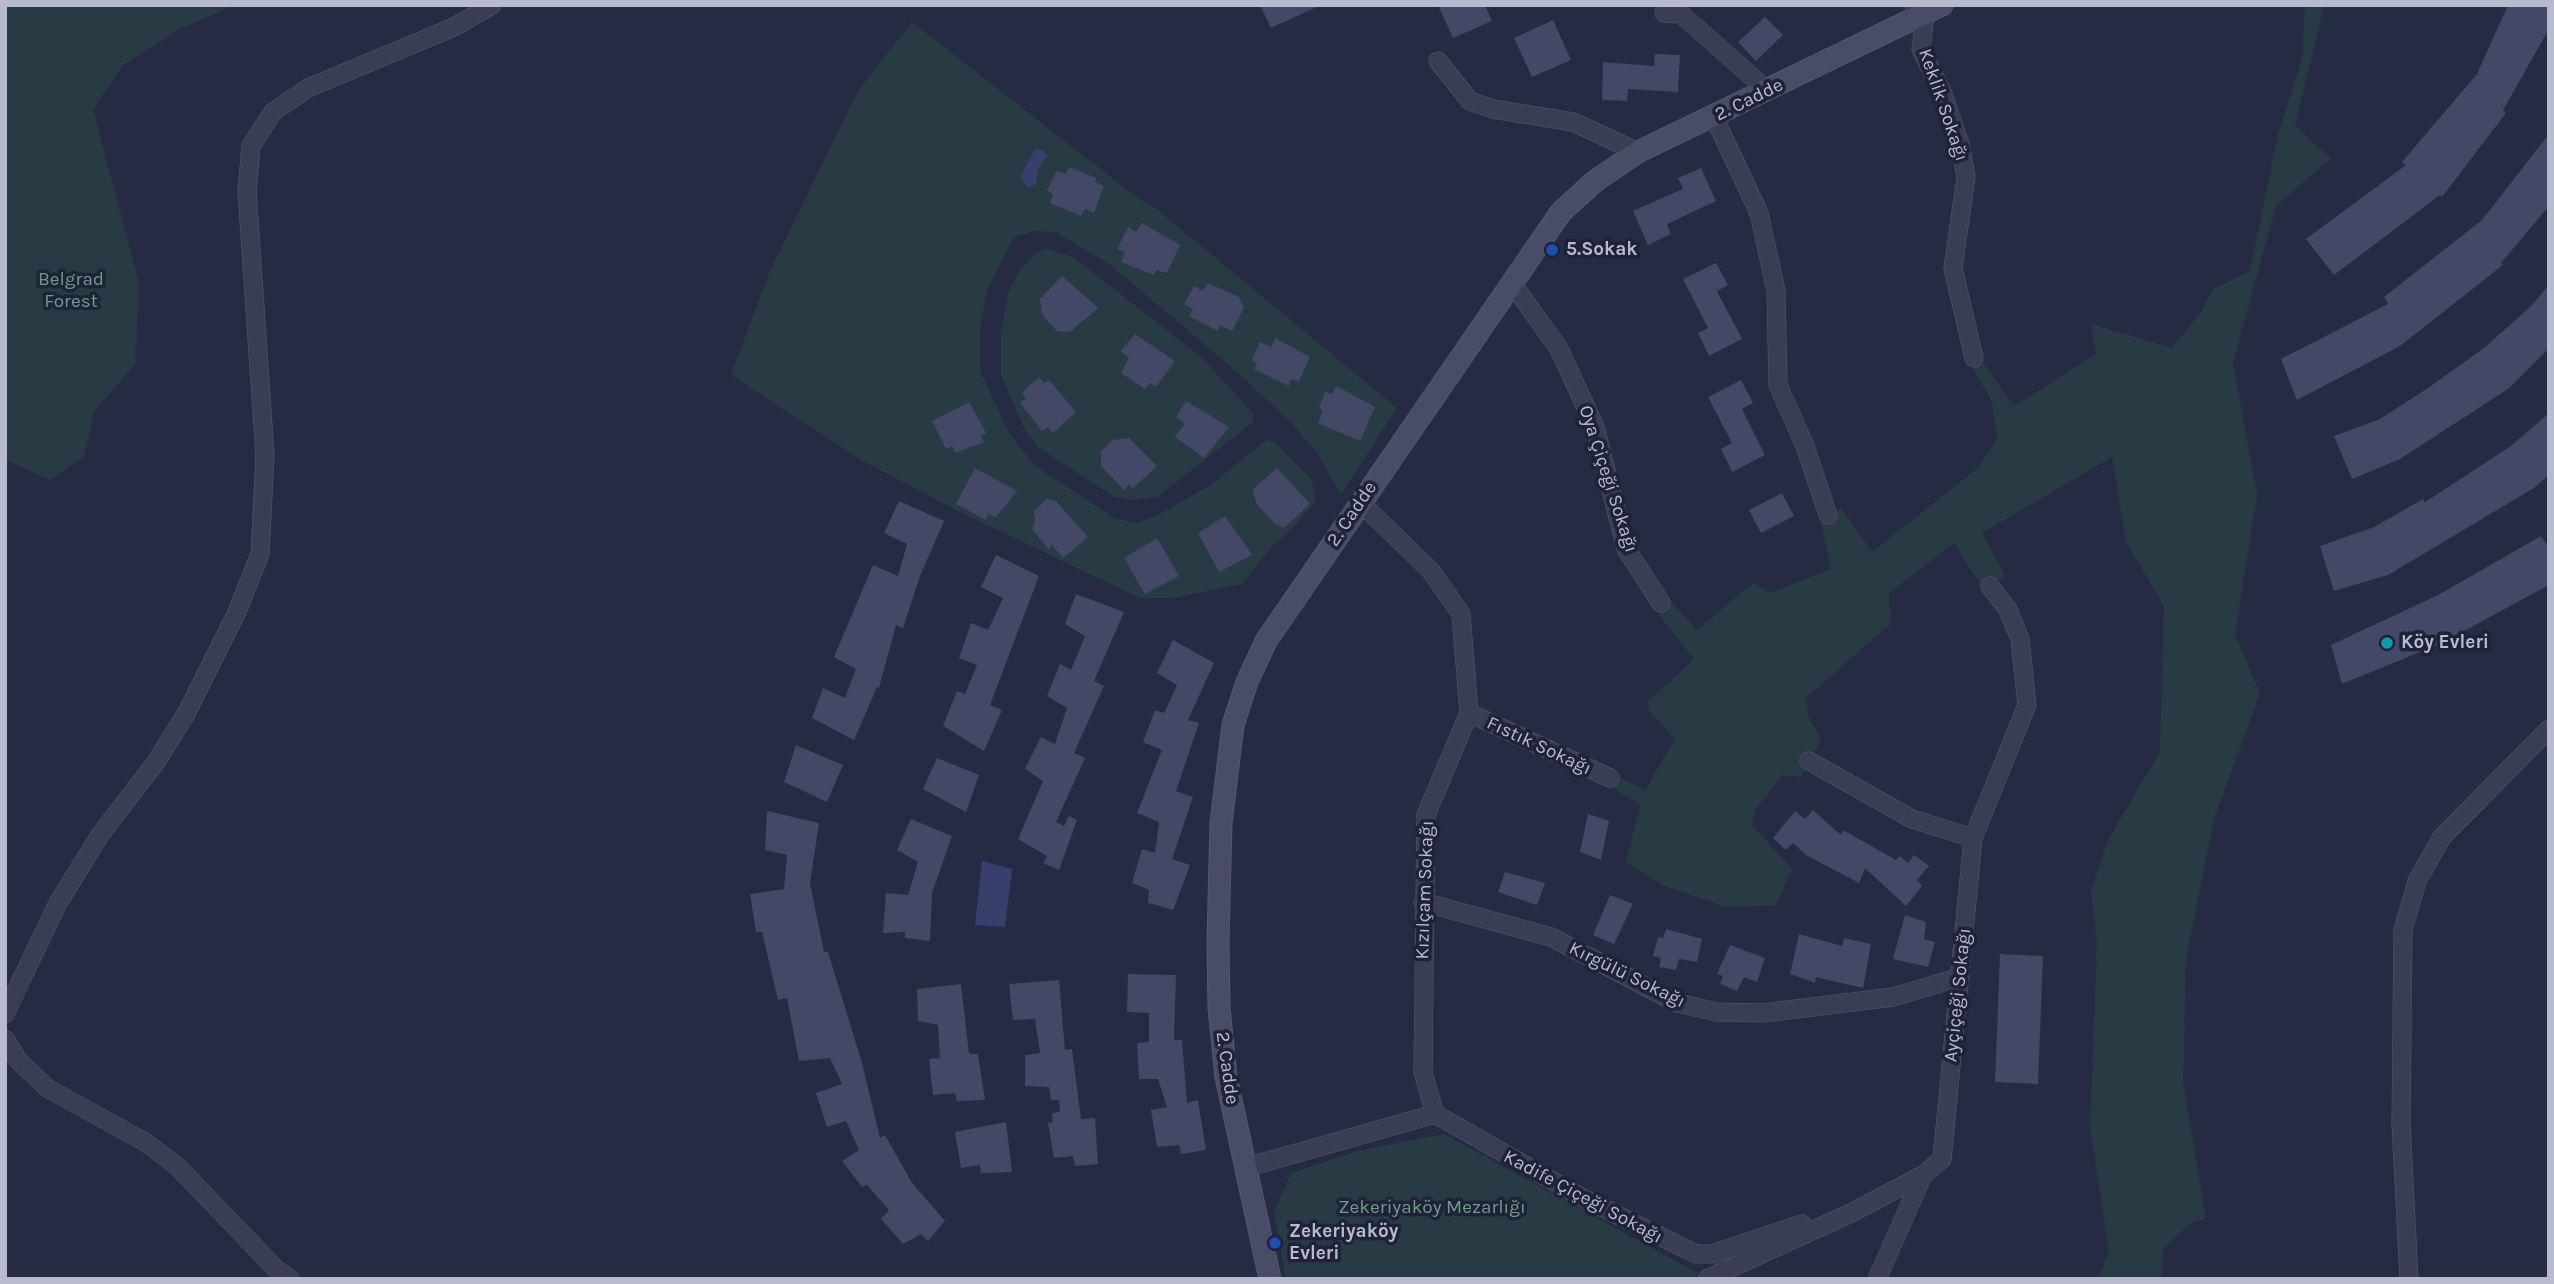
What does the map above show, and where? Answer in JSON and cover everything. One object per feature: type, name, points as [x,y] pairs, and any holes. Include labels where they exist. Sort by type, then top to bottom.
[{"type":"street","points":[[5,1014],[58,903],[100,835],[156,762],[186,714],[237,612],[260,554],[265,455],[247,191],[251,146],[273,112],[308,88],[454,27],[492,5]]},
{"type":"street","name":"2. Cadde","points":[[1269,1279],[1226,1077],[1219,1008],[1222,823],[1233,725],[1247,682],[1266,641],[1561,212],[1595,181],[1638,152],[1768,91],[1927,9]]},
{"type":"street","name":"Keklik Sokağı","points":[[1927,9],[1921,49],[1942,94],[1960,144],[1966,177],[1953,268],[1974,358]]},
{"type":"street","points":[[1664,13],[1681,14],[1768,91]]},
{"type":"street","points":[[1438,61],[1470,101],[1493,110],[1573,122],[1638,152]]},
{"type":"street","points":[[1714,117],[1759,213],[1776,291],[1779,385],[1805,446],[1828,515]]},
{"type":"street","name":"Oya Çiçeği Sokağı","points":[[1512,283],[1559,349],[1595,427],[1626,549],[1661,603]]},
{"type":"street","name":"Kızılçam Sokağı","points":[[1360,502],[1432,571],[1461,614],[1469,713],[1426,815],[1423,1072],[1435,1114]]},
{"type":"street","name":"Ayçiçeği Sokağı","points":[[1707,1279],[1851,1213],[1923,1175],[1942,1159],[1973,838],[2027,705],[2020,639],[2008,610],[1990,586]]},
{"type":"street","name":"Fıstık Sokağı","points":[[1469,713],[1610,778]]},
{"type":"street","points":[[2409,1279],[2401,1124],[2403,930],[2417,881],[2442,837],[2549,729]]},
{"type":"street","points":[[1809,761],[1912,819],[1973,838]]},
{"type":"street","name":"Kırgülü Sokağı","points":[[1423,902],[1551,937],[1677,1003],[1717,1012],[1764,1013],[1894,997],[1960,977]]},
{"type":"street","points":[[5,1039],[18,1060],[47,1088],[145,1142],[177,1166],[277,1270],[290,1279]]},
{"type":"street","points":[[1244,1168],[1435,1114]]},
{"type":"street","name":"Kadife Çiçeği Sokağı","points":[[1435,1114],[1581,1197],[1696,1254],[1712,1254],[1788,1229],[1923,1175]]},
{"type":"street","points":[[1877,1279],[1923,1175]]},
{"type":"green space","name":"Belgrad Forest","points":[[5,5],[234,5],[178,30],[123,65],[93,109],[139,284],[135,364],[94,412],[84,456],[50,480],[5,459]]},
{"type":"green space","points":[[2305,5],[2324,5],[2295,126],[2331,159],[2276,205],[2233,364],[2257,494],[2235,635],[2260,693],[2214,819],[2186,958],[2183,1081],[2206,1219],[2192,1222],[2164,1248],[2161,1279],[2099,1279],[2109,1250],[2090,1129],[2097,942],[2091,892],[2109,838],[2160,752],[2164,606],[2126,542],[2112,457],[1982,533],[2005,576],[1984,590],[1954,543],[1889,593],[1891,623],[1806,698],[1808,716],[1821,739],[1801,777],[1783,775],[1756,808],[1752,825],[1792,869],[1776,905],[1726,907],[1662,885],[1626,862],[1640,805],[1606,783],[1613,774],[1645,790],[1675,739],[1650,712],[1648,702],[1694,659],[1654,609],[1667,597],[1697,630],[1753,583],[1770,593],[1831,569],[1821,521],[1841,508],[1872,552],[1978,468],[1997,439],[1992,401],[1968,361],[1978,356],[2014,406],[2096,354],[2091,324],[2172,348],[2201,312],[2213,289],[2250,271],[2278,135],[2303,55]]},
{"type":"green space","points":[[912,22],[1139,199],[1154,207],[1397,408],[1341,494],[1316,451],[1289,420],[1221,358],[1108,263],[1055,232],[1034,231],[1014,237],[987,291],[980,327],[980,371],[1010,435],[1035,466],[1114,518],[1137,523],[1156,516],[1211,485],[1266,440],[1275,442],[1311,479],[1316,501],[1292,529],[1274,544],[1242,584],[1175,598],[1140,598],[958,511],[863,461],[731,375],[770,271],[858,91]]},
{"type":"green space","points":[[1047,249],[1073,257],[1201,357],[1254,414],[1253,422],[1157,497],[1133,500],[1114,497],[1038,447],[1025,430],[1001,375],[1001,336],[1007,295],[1020,269],[1038,251]]},
{"type":"green space","name":"Zekeriyaköy Mezarlığı","points":[[1444,1134],[1699,1274],[1687,1279],[1286,1279],[1274,1213],[1291,1173],[1357,1151]]},
{"type":"water","points":[[1035,149],[1043,150],[1047,156],[1038,169],[1036,184],[1028,188],[1020,177]]},
{"type":"water","points":[[982,861],[1012,869],[1005,927],[975,925]]},
{"type":"building","points":[[1260,5],[1321,5],[1271,28]]},
{"type":"building","points":[[1438,5],[1485,5],[1492,21],[1453,38]]},
{"type":"building","points":[[2508,5],[2549,5],[2549,29],[2503,110],[2506,113],[2442,197],[2440,195],[2334,275],[2306,239],[2406,165],[2402,162],[2477,74]]},
{"type":"building","points":[[1765,17],[1783,35],[1756,61],[1738,42]]},
{"type":"building","points":[[1553,20],[1571,60],[1532,77],[1514,38]]},
{"type":"building","points":[[1655,54],[1680,55],[1678,92],[1628,89],[1627,101],[1602,100],[1603,62],[1654,66]]},
{"type":"building","points":[[2549,134],[2549,206],[2501,263],[2503,265],[2400,346],[2297,400],[2281,359],[2388,304],[2384,297],[2482,220]]},
{"type":"building","points":[[1069,167],[1096,178],[1095,182],[1104,186],[1094,213],[1085,209],[1081,216],[1050,203],[1053,195],[1047,190],[1057,171],[1066,174]]},
{"type":"building","points":[[1701,168],[1716,201],[1667,224],[1671,234],[1648,245],[1633,211],[1683,189],[1678,178]]},
{"type":"building","points":[[1142,223],[1180,245],[1167,273],[1156,270],[1154,275],[1121,262],[1125,252],[1117,249],[1128,227],[1136,232]]},
{"type":"building","points":[[1716,263],[1728,285],[1717,291],[1742,339],[1709,356],[1698,333],[1708,328],[1683,279]]},
{"type":"building","points":[[1062,276],[1098,308],[1070,332],[1057,331],[1042,315],[1040,299]]},
{"type":"building","points":[[1208,283],[1239,297],[1244,307],[1232,331],[1220,325],[1218,331],[1189,316],[1193,309],[1184,304],[1194,286],[1203,291]]},
{"type":"building","points":[[2549,285],[2549,348],[2508,389],[2400,459],[2352,479],[2334,436],[2380,419],[2428,388],[2484,348],[2531,306]]},
{"type":"building","points":[[1135,334],[1175,361],[1156,387],[1150,383],[1145,389],[1121,373],[1129,358],[1121,351]]},
{"type":"building","points":[[1275,338],[1310,357],[1299,381],[1291,379],[1289,386],[1254,369],[1257,364],[1252,360],[1260,342],[1271,347]]},
{"type":"building","points":[[1039,377],[1044,383],[1049,380],[1076,412],[1053,433],[1048,427],[1042,431],[1020,403],[1026,398],[1022,392]]},
{"type":"building","points":[[1741,380],[1753,403],[1742,409],[1765,455],[1732,472],[1721,449],[1732,443],[1708,397]]},
{"type":"building","points":[[1336,386],[1375,407],[1360,441],[1318,423],[1323,411],[1319,408],[1325,392],[1332,394]]},
{"type":"building","points":[[1186,401],[1229,427],[1204,458],[1175,437],[1185,424],[1176,417]]},
{"type":"building","points":[[969,402],[986,433],[981,436],[984,442],[955,453],[952,446],[946,449],[932,421]]},
{"type":"building","points":[[2549,413],[2549,475],[2534,488],[2388,575],[2334,591],[2320,546],[2374,527],[2423,499],[2425,502],[2511,446]]},
{"type":"building","points":[[1129,438],[1157,466],[1132,489],[1129,484],[1124,490],[1101,466],[1101,451],[1113,440]]},
{"type":"building","points":[[975,468],[1017,491],[996,517],[988,514],[986,520],[956,504]]},
{"type":"building","points":[[1277,468],[1310,504],[1284,528],[1275,524],[1256,503],[1253,489]]},
{"type":"building","points":[[1782,493],[1794,516],[1761,533],[1749,510]]},
{"type":"building","points":[[1046,499],[1056,501],[1088,537],[1063,558],[1051,544],[1049,550],[1032,529],[1035,523],[1034,511]]},
{"type":"building","points":[[899,501],[944,521],[920,576],[903,628],[896,625],[879,688],[877,687],[854,740],[812,718],[823,688],[845,698],[856,669],[834,657],[873,565],[898,576],[907,544],[884,533]]},
{"type":"building","points":[[1225,516],[1252,555],[1219,572],[1198,533]]},
{"type":"building","points":[[2541,536],[2549,548],[2549,585],[2442,643],[2342,684],[2331,645],[2438,595]]},
{"type":"building","points":[[1157,538],[1179,576],[1145,594],[1124,558]]},
{"type":"building","points":[[996,555],[1039,576],[990,705],[1002,710],[984,751],[943,726],[957,691],[965,694],[977,665],[959,658],[971,623],[988,630],[1003,598],[981,587]]},
{"type":"building","points":[[1076,594],[1124,612],[1094,681],[1104,686],[1074,753],[1085,758],[1056,822],[1064,826],[1069,816],[1077,820],[1059,870],[1043,863],[1047,856],[1018,839],[1043,781],[1025,769],[1041,737],[1055,744],[1067,708],[1047,696],[1060,664],[1071,670],[1085,636],[1065,624]]},
{"type":"building","points":[[1173,640],[1214,663],[1188,720],[1199,723],[1176,791],[1193,797],[1172,859],[1190,865],[1173,910],[1148,903],[1149,890],[1132,883],[1142,849],[1155,853],[1159,822],[1137,813],[1162,750],[1143,742],[1155,710],[1164,713],[1177,685],[1157,673]]},
{"type":"building","points":[[796,745],[843,765],[827,802],[784,782]]},
{"type":"building","points":[[937,758],[979,775],[966,812],[923,789]]},
{"type":"building","points":[[1813,810],[1841,835],[1843,830],[1896,860],[1900,856],[1908,863],[1914,855],[1929,866],[1917,880],[1922,886],[1906,906],[1865,868],[1859,883],[1806,855],[1793,843],[1786,850],[1773,838],[1795,811],[1805,819]]},
{"type":"building","points":[[767,811],[819,823],[810,883],[824,952],[828,952],[862,1063],[880,1138],[885,1135],[912,1183],[945,1221],[928,1241],[921,1234],[903,1244],[881,1219],[889,1210],[867,1185],[862,1187],[842,1161],[859,1150],[846,1121],[827,1127],[816,1093],[842,1084],[830,1058],[799,1061],[787,998],[778,1000],[762,932],[756,932],[750,894],[784,889],[787,855],[765,850]]},
{"type":"building","points":[[1588,814],[1609,821],[1601,860],[1580,852]]},
{"type":"building","points":[[911,819],[952,836],[932,893],[930,941],[905,938],[905,932],[883,933],[886,893],[908,895],[918,862],[897,850]]},
{"type":"building","points":[[1505,872],[1545,883],[1537,905],[1498,892]]},
{"type":"building","points":[[1610,895],[1633,904],[1614,944],[1593,935]]},
{"type":"building","points":[[1905,915],[1926,922],[1924,939],[1935,942],[1928,967],[1893,959]]},
{"type":"building","points":[[1666,929],[1702,939],[1697,962],[1679,959],[1676,970],[1659,967],[1661,958],[1653,956],[1658,937],[1663,938]]},
{"type":"building","points":[[1799,934],[1842,946],[1844,938],[1871,944],[1863,988],[1816,977],[1815,983],[1790,974]]},
{"type":"building","points":[[1730,945],[1765,958],[1757,982],[1744,977],[1737,991],[1720,984],[1723,976],[1717,974]]},
{"type":"building","points":[[2000,954],[2043,956],[2038,1084],[1995,1082]]},
{"type":"building","points":[[1128,974],[1176,975],[1174,1040],[1182,1040],[1187,1103],[1198,1100],[1206,1150],[1181,1154],[1179,1145],[1157,1147],[1151,1110],[1167,1107],[1158,1079],[1139,1079],[1137,1043],[1149,1042],[1149,1013],[1127,1012]]},
{"type":"building","points":[[1059,980],[1065,1050],[1072,1049],[1081,1119],[1095,1118],[1098,1164],[1075,1166],[1073,1156],[1054,1158],[1048,1123],[1053,1122],[1052,1113],[1060,1112],[1059,1100],[1051,1100],[1049,1087],[1025,1086],[1025,1055],[1040,1053],[1035,1019],[1013,1020],[1009,984]]},
{"type":"building","points":[[961,984],[969,1054],[978,1054],[985,1100],[957,1101],[955,1093],[933,1095],[929,1059],[940,1058],[938,1025],[918,1021],[917,989]]},
{"type":"building","points":[[1006,1122],[1012,1172],[981,1173],[980,1165],[961,1168],[955,1132]]},
{"type":"place","name":"5.Sokak","points":[[1552,250]]},
{"type":"place","name":"Köy Evleri","points":[[2387,643]]},
{"type":"place","name":"Zekeriyaköy Evleri","points":[[1275,1243]]}]
